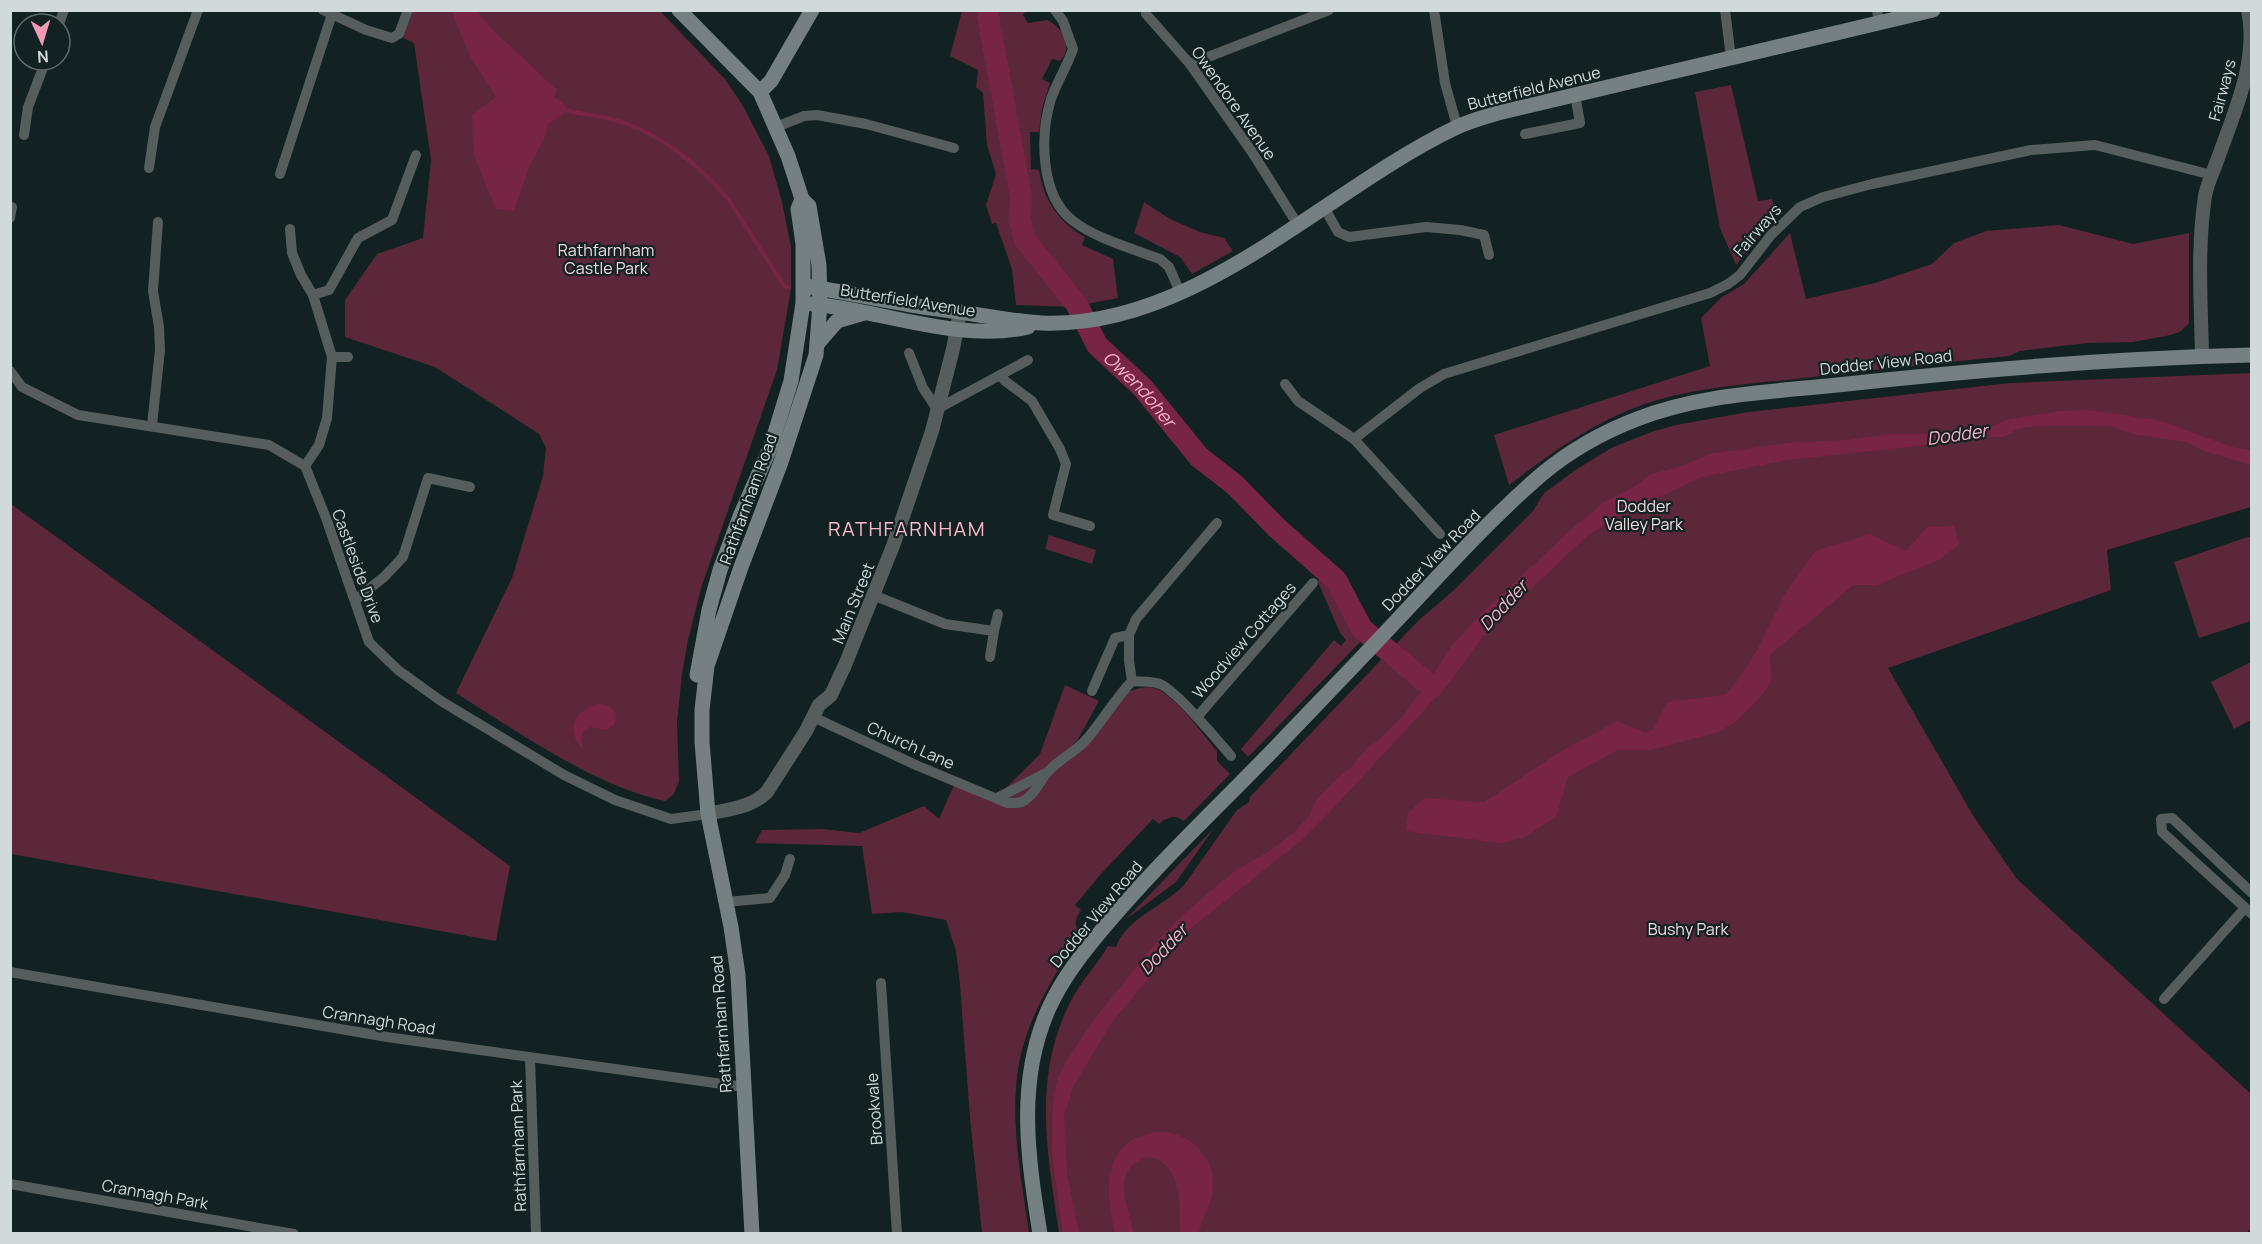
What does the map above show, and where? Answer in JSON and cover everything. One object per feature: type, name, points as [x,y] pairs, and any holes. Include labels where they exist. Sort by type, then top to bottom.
[{"type":"main road","points":[[679,10],[760,92],[771,81],[812,10]]},
{"type":"main road","name":"Butterfield Avenue","points":[[803,303],[848,307],[864,313],[958,329],[1017,329],[1042,323],[1087,320],[1144,306],[1242,260],[1426,143],[1457,126],[1498,113],[1731,58],[1879,17],[1933,10]]},
{"type":"main road","name":"Rathfarnham Road","points":[[752,1233],[738,975],[708,814],[702,742],[702,710],[707,666],[798,413],[818,343],[820,304],[819,265],[809,206],[802,199],[788,156],[760,92]]},
{"type":"main road","name":"Rathfarnham Road","points":[[708,814],[698,787],[691,742],[698,664],[720,570],[741,514],[771,446],[791,381],[803,303],[803,244],[798,209],[802,199]]},
{"type":"main road","name":"Butterfield Avenue","points":[[804,286],[1042,323]]},
{"type":"main road","points":[[818,343],[837,321],[864,313]]},
{"type":"main road","name":"Dodder View Road","points":[[1040,1233],[1030,1161],[1026,1103],[1037,1041],[1058,989],[1082,955],[1129,898],[1437,578],[1543,474],[1591,440],[1642,417],[1700,402],[1952,373],[2063,363],[2252,355]]},
{"type":"street","points":[[149,168],[155,127],[198,10]]},
{"type":"street","points":[[280,174],[328,12],[366,30],[392,38],[399,34],[408,10]]},
{"type":"street","points":[[1055,10],[1063,21],[1073,49],[1058,81],[1045,122],[1044,164],[1050,187],[1070,220],[1089,231],[1160,259],[1168,267],[1180,291]]},
{"type":"street","name":"Owendore Avenue","points":[[1146,10],[1146,14],[1190,64],[1252,152],[1293,218]]},
{"type":"street","points":[[1190,64],[1329,10]]},
{"type":"street","points":[[1434,10],[1445,83],[1457,126]]},
{"type":"street","points":[[1725,10],[1731,58]]},
{"type":"street","name":"Fairways","points":[[2202,356],[2200,259],[2206,194],[2243,85],[2249,55],[2248,10]]},
{"type":"street","points":[[24,135],[28,107],[41,72]]},
{"type":"street","points":[[1525,134],[1580,123],[1575,95]]},
{"type":"street","points":[[776,127],[804,116],[817,115],[866,124],[954,148]]},
{"type":"street","name":"Fairways","points":[[1354,439],[1420,388],[1444,374],[1701,296],[1728,284],[1740,275],[1793,213],[1800,207],[1823,197],[1872,184],[2031,150],[2096,145],[2212,175]]},
{"type":"street","points":[[313,295],[329,290],[358,238],[392,220],[416,155]]},
{"type":"street","points":[[1324,207],[1338,232],[1349,237],[1426,227],[1460,230],[1484,235],[1489,255]]},
{"type":"street","points":[[152,425],[160,350],[153,291],[158,222]]},
{"type":"street","points":[[10,371],[22,387],[78,415],[268,445],[305,466],[319,445],[327,418],[332,357],[313,295],[292,253],[290,229]]},
{"type":"street","name":"Main Street","points":[[708,814],[760,800],[819,705],[831,695],[903,520],[937,409],[958,329],[960,312]]},
{"type":"street","points":[[909,353],[923,388],[937,409],[1028,360]]},
{"type":"street","points":[[332,357],[348,357]]},
{"type":"street","points":[[1000,375],[1032,401],[1060,449],[1066,464],[1053,515],[1090,526]]},
{"type":"street","points":[[1285,384],[1298,401],[1354,439],[1440,534]]},
{"type":"street","name":"Castleside Drive","points":[[305,466],[369,642],[398,670],[441,701],[564,774],[615,800],[671,819],[708,814]]},
{"type":"street","points":[[355,600],[403,558],[428,478],[470,487]]},
{"type":"street","points":[[1217,523],[1136,619],[1129,635],[1129,661],[1132,681],[1154,682],[1163,685],[1197,717],[1231,756]]},
{"type":"street","name":"Woodview Cottages","points":[[1197,717],[1314,583]]},
{"type":"street","points":[[873,595],[945,624],[994,631]]},
{"type":"street","points":[[990,657],[998,614]]},
{"type":"street","points":[[1092,691],[1114,638],[1129,635]]},
{"type":"street","name":"Church Lane","points":[[813,717],[918,766],[1007,803],[1018,803],[1034,792],[1046,774],[1084,742],[1132,681]]},
{"type":"street","points":[[2164,999],[2248,911],[2162,832],[2161,819],[2172,818],[2252,893]]},
{"type":"street","points":[[726,902],[770,898],[785,875],[790,859]]},
{"type":"street","name":"Crannagh Road","points":[[10,972],[387,1037],[744,1088]]},
{"type":"street","name":"Brookvale","points":[[881,983],[897,1233]]},
{"type":"street","name":"Rathfarnham Park","points":[[530,1058],[536,1233]]},
{"type":"street","name":"Crannagh Park","points":[[10,1184],[294,1233]]},
{"type":"green space","name":"Rathfarnham Castle Park","points":[[413,11],[660,11],[725,79],[743,106],[769,156],[782,202],[791,247],[791,289],[777,370],[702,585],[688,640],[677,722],[679,781],[674,794],[665,801],[612,784],[584,771],[456,693],[512,578],[543,476],[546,448],[539,434],[435,367],[345,337],[345,300],[377,254],[423,238],[431,160],[414,43],[403,38]]},
{"type":"green space","points":[[962,11],[1026,11],[1023,15],[1028,23],[1047,20],[1061,32],[1066,50],[1060,61],[1052,59],[1042,79],[1050,83],[1042,109],[1039,132],[1030,132],[1031,169],[1039,170],[1048,200],[1060,217],[1067,225],[1085,237],[1082,245],[1113,259],[1118,298],[1071,307],[1016,305],[1012,269],[996,223],[992,224],[986,205],[996,174],[987,145],[983,93],[976,87],[978,70],[950,56]]},
{"type":"green space","points":[[1731,85],[1758,201],[1772,199],[1776,213],[1736,265],[1720,228],[1695,92]]},
{"type":"green space","points":[[1144,202],[1170,219],[1200,232],[1224,238],[1233,251],[1192,274],[1180,257],[1134,233]]},
{"type":"green space","points":[[2059,225],[2133,244],[2189,233],[2189,323],[2180,332],[2133,342],[2087,343],[2020,351],[2009,356],[1742,384],[1681,394],[1642,405],[1606,421],[1556,450],[1509,485],[1494,435],[1710,366],[1701,318],[1722,297],[1744,284],[1790,233],[1806,299],[1875,283],[1932,264],[1954,243],[1986,231]]},
{"type":"green space","name":"Bushy Park","points":[[2251,373],[2251,507],[2107,550],[2111,590],[1888,668],[1974,817],[2017,879],[2251,1094],[2252,1227],[2246,1233],[1059,1233],[1047,1142],[1047,1083],[1052,1054],[1061,1024],[1078,989],[1108,946],[1116,947],[1121,937],[1136,920],[1184,885],[1237,810],[1249,802],[1250,797],[1419,620],[1454,590],[1533,511],[1544,493],[1574,471],[1611,448],[1651,432],[1676,425],[1748,412],[2010,383]]},
{"type":"green space","points":[[11,504],[510,866],[496,941],[11,854]]},
{"type":"green space","points":[[1049,535],[1096,550],[1092,564],[1045,549]]},
{"type":"green space","points":[[2251,536],[2251,621],[2199,638],[2174,562]]},
{"type":"green space","points":[[1317,580],[1334,581],[1352,621],[1365,637],[1248,757],[1241,749],[1334,640],[1341,646],[1346,640],[1340,633]]},
{"type":"green space","points":[[2251,662],[2251,720],[2234,729],[2211,682]]},
{"type":"green space","points":[[1065,685],[1099,701],[1077,741],[1051,765],[1054,772],[1126,693],[1146,687],[1161,691],[1178,705],[1217,751],[1217,761],[1230,774],[1184,821],[1171,817],[1159,824],[1153,819],[1075,905],[1081,910],[1076,922],[1081,935],[1040,1002],[1025,1038],[1017,1077],[1016,1136],[1029,1233],[982,1233],[960,985],[956,951],[946,920],[902,912],[872,914],[862,846],[755,843],[762,830],[823,829],[859,833],[924,806],[939,819],[954,785],[992,802],[1040,754]]},
{"type":"green space","points":[[1214,828],[1176,882],[1125,920]]},
{"type":"water","points":[[456,10],[477,11],[493,30],[557,90],[554,97],[562,102],[568,111],[548,124],[546,135],[530,165],[514,211],[496,209],[474,156],[472,114],[496,97],[471,58],[452,13]]},
{"type":"water","name":"Dodder","points":[[2087,410],[2158,420],[2232,447],[2251,450],[2251,465],[2204,451],[2187,442],[2137,435],[2109,426],[2038,426],[2018,429],[2004,437],[1971,437],[1919,446],[1787,460],[1702,477],[1620,515],[1587,536],[1487,631],[1451,681],[1303,839],[1191,928],[1112,1022],[1073,1087],[1064,1116],[1067,1173],[1079,1233],[1063,1233],[1052,1155],[1053,1102],[1057,1080],[1064,1065],[1092,1022],[1159,939],[1185,913],[1238,869],[1271,850],[1292,834],[1309,816],[1316,800],[1351,767],[1367,748],[1402,717],[1452,645],[1487,608],[1604,502],[1634,487],[1651,474],[1679,467],[1713,453],[1797,442],[1983,429],[2010,419],[2061,411]]},
{"type":"water","points":[[1954,526],[1959,545],[1939,560],[1877,585],[1853,585],[1770,655],[1771,682],[1759,699],[1738,720],[1719,732],[1651,750],[1618,750],[1568,777],[1556,817],[1525,837],[1502,843],[1406,831],[1408,813],[1424,798],[1484,802],[1558,753],[1617,721],[1646,733],[1653,729],[1667,702],[1725,695],[1757,650],[1784,595],[1815,551],[1870,534],[1906,551],[1927,527]]},
{"type":"water","points":[[600,703],[612,708],[615,723],[606,730],[591,727],[584,730],[581,739],[583,749],[574,734],[575,721],[584,710]]},
{"type":"water","points":[[1160,1132],[1171,1133],[1191,1142],[1206,1158],[1210,1167],[1213,1178],[1212,1196],[1199,1233],[1180,1233],[1179,1199],[1173,1177],[1168,1168],[1159,1161],[1147,1157],[1135,1163],[1128,1171],[1125,1180],[1124,1190],[1134,1233],[1115,1233],[1109,1183],[1117,1155],[1127,1144],[1141,1136]]},
{"type":"waterway","name":"Owendoher","points":[[987,10],[1021,197],[1020,220],[1025,240],[1077,305],[1097,345],[1143,388],[1199,457],[1235,485],[1277,528],[1336,580],[1362,629],[1432,687]]},
{"type":"waterway","points":[[565,110],[625,123],[659,139],[690,161],[730,201]]},
{"type":"waterway","points":[[731,203],[784,286],[787,287]]},
{"type":"waterway","name":"Owendoher","points":[[1092,344],[1097,345]]},
{"type":"district","name":"RATHFARNHAM","points":[[907,528]]},
{"type":"park label","name":"Dodder Valley Park","points":[[1644,515]]}]
